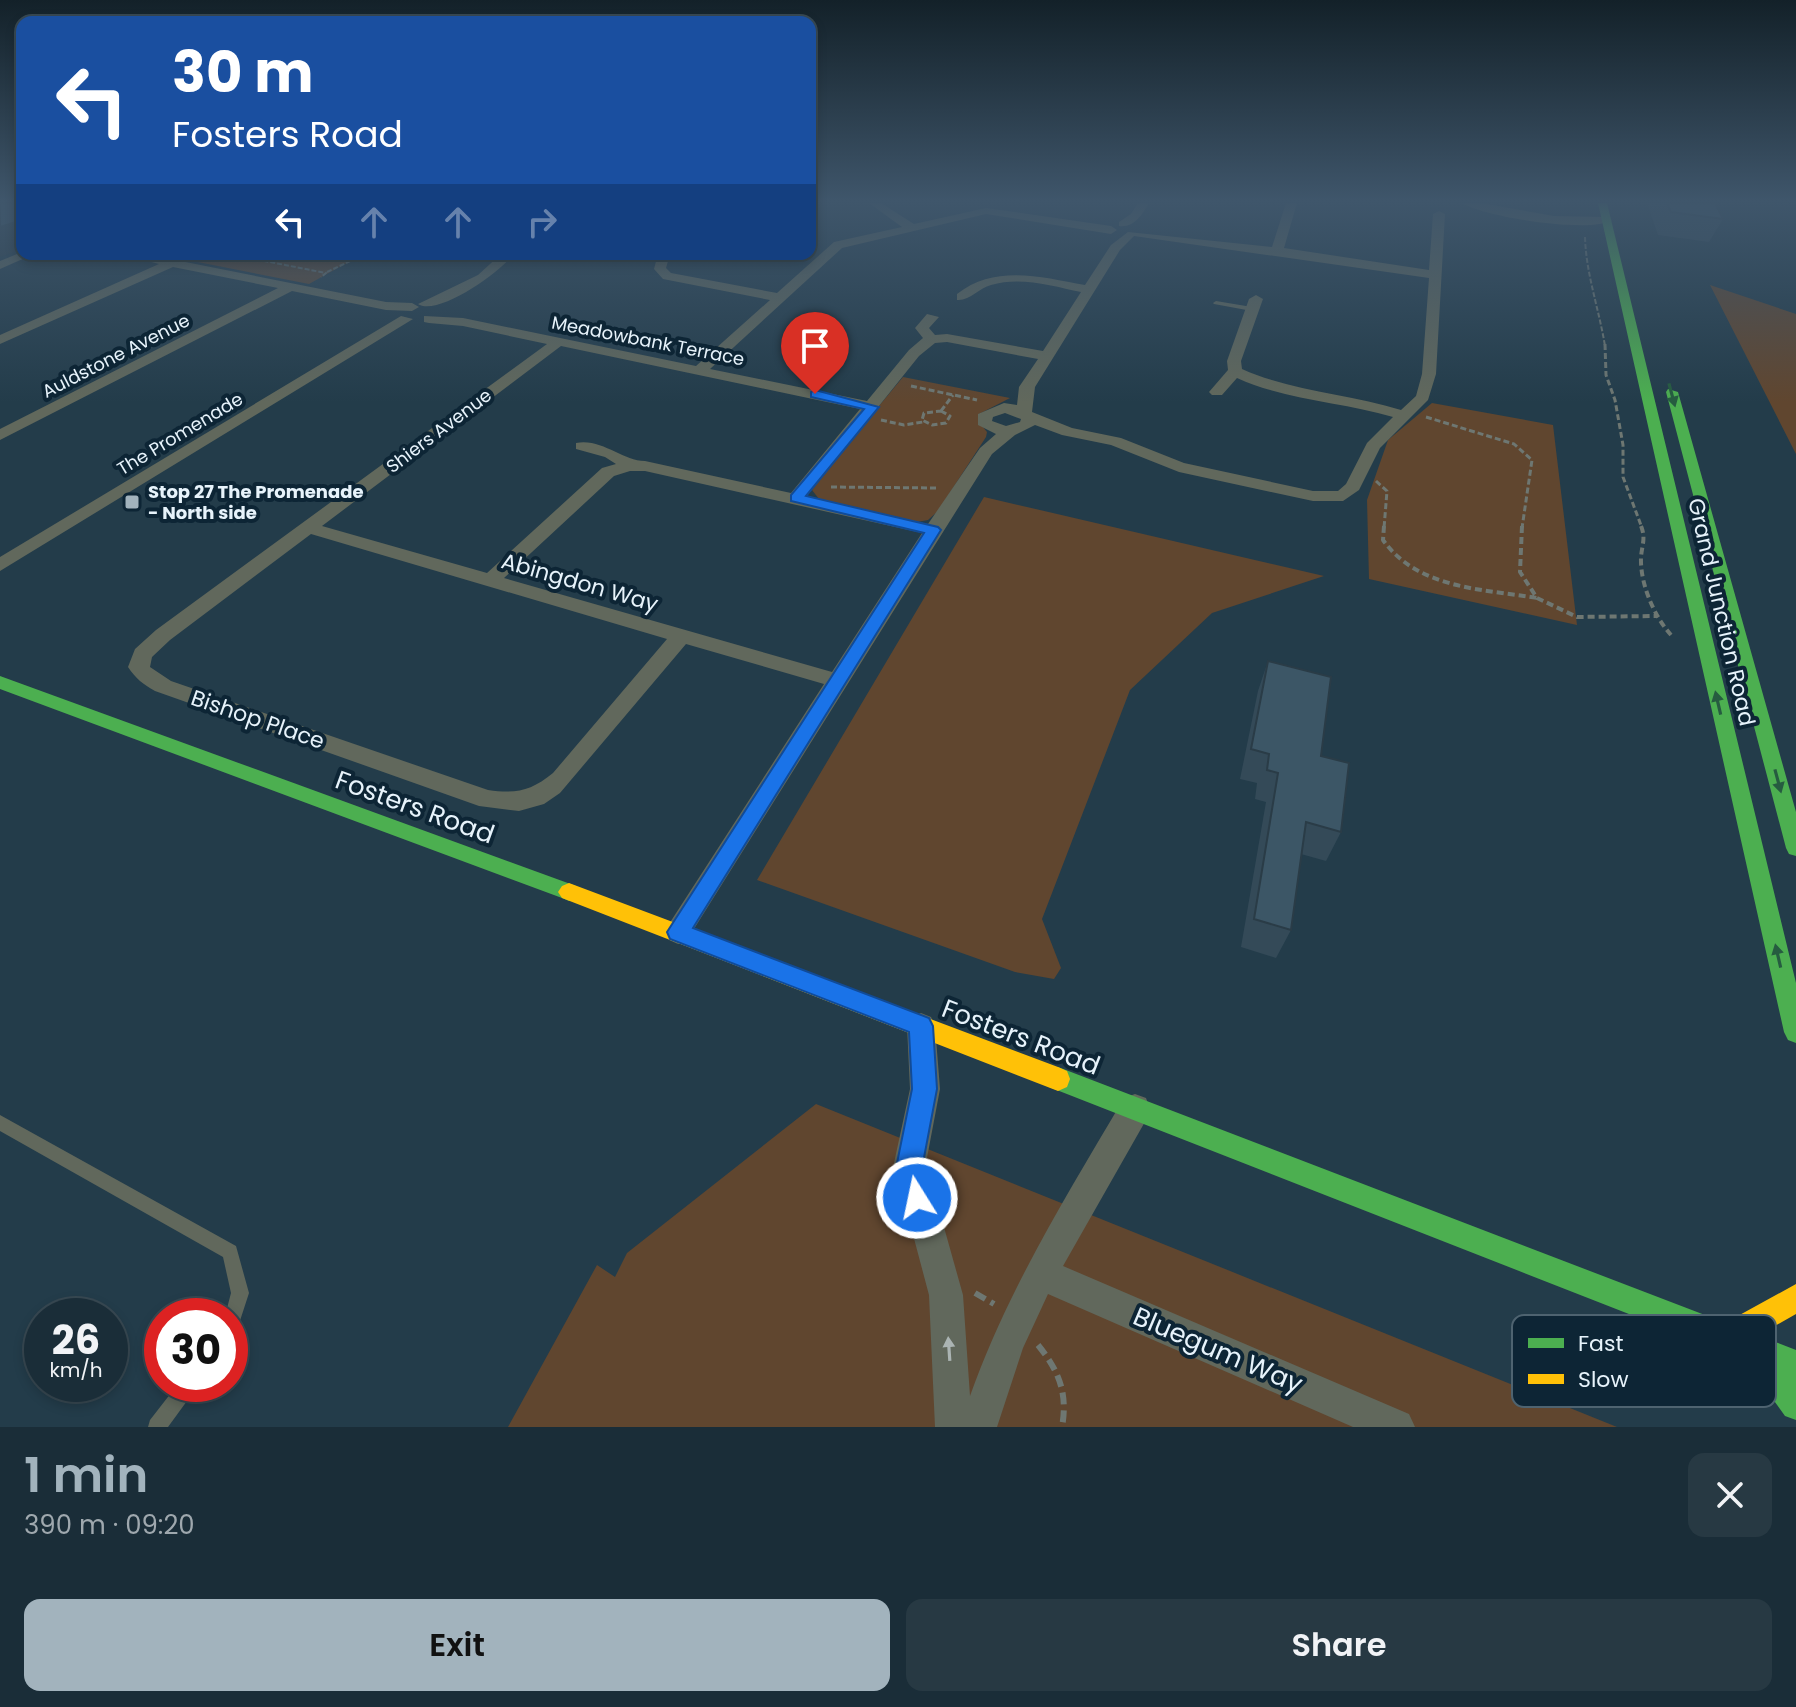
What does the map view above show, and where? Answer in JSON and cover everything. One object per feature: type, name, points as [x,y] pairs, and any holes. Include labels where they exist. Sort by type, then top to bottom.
[{"type":"main road","name":"Grand Junction Road","points":[[1617,270],[1796,1032]]},
{"type":"main road","name":"Grand Junction Road","points":[[1668,379],[1796,848]]},
{"type":"main road","name":"Fosters Road","points":[[0,682],[678,932],[1667,1315]]},
{"type":"main road","points":[[1766,1315],[1796,1298]]},
{"type":"main road","name":"Fosters Road","points":[[1776,1358],[1796,1365]]},
{"type":"main road","points":[[1776,1378],[1796,1405]]},
{"type":"street","points":[[0,340],[157,270]]},
{"type":"street","name":"Meadowbank Terrace","points":[[204,270],[701,369],[874,412]]},
{"type":"street","name":"The Promenade","points":[[0,565],[492,270]]},
{"type":"street","points":[[661,270],[667,276],[781,298]]},
{"type":"street","points":[[701,369],[812,270]]},
{"type":"street","points":[[678,932],[933,530],[986,451],[1015,424],[1027,387],[1101,270]]},
{"type":"street","points":[[1399,270],[1435,275]]},
{"type":"street","points":[[1027,387],[1004,408],[990,411],[984,418],[1115,441],[1179,467],[1328,497],[1343,496],[1353,486],[1373,446],[1423,397],[1429,374],[1435,270]]},
{"type":"street","points":[[962,297],[969,288],[1001,278],[1088,289]]},
{"type":"street","name":"Auldstone Avenue","points":[[0,435],[290,287]]},
{"type":"street","points":[[1217,392],[1235,371],[1234,361],[1254,304]]},
{"type":"street","points":[[931,339],[922,328],[932,317]]},
{"type":"street","points":[[796,498],[874,412],[914,353],[931,339],[947,338],[1046,356]]},
{"type":"street","name":"Shiers Avenue","points":[[163,635],[559,341]]},
{"type":"street","points":[[1235,371],[1263,384],[1355,401],[1402,415]]},
{"type":"street","points":[[1004,408],[1015,424]]},
{"type":"street","points":[[582,446],[611,453],[629,466]]},
{"type":"street","points":[[490,581],[608,472],[629,466],[656,468],[933,530]]},
{"type":"street","name":"Abingdon Way","points":[[309,528],[838,681]]},
{"type":"street","name":"Bishop Place","points":[[163,635],[142,654],[139,667],[145,676],[163,686],[487,799],[509,803],[542,797],[561,779],[680,637]]},
{"type":"street","points":[[921,1026],[925,1089],[910,1163],[946,1295],[954,1427]]},
{"type":"street","points":[[978,1427],[1007,1343],[1040,1273],[1135,1109]]},
{"type":"street","name":"Bluegum Way","points":[[1040,1273],[1396,1427]]},
{"type":"lane","points":[[1216,303],[1254,304]]},
{"type":"lane","points":[[0,1123],[230,1252],[239,1298]]},
{"type":"lane","points":[[157,1427],[176,1402]]},
{"type":"path","points":[[309,270],[326,273]]},
{"type":"path","points":[[320,279],[333,270]]},
{"type":"path","points":[[1587,270],[1598,305],[1606,352],[1606,375],[1615,400],[1623,445],[1623,477],[1645,536],[1641,559],[1644,582],[1656,616],[1675,639]]},
{"type":"path","points":[[902,384],[981,401]]},
{"type":"path","points":[[941,411],[953,395]]},
{"type":"path","points":[[874,412],[904,425],[946,423],[950,416],[941,411],[924,413],[921,418],[923,422]]},
{"type":"path","points":[[1424,417],[1460,425],[1514,444],[1532,460],[1533,469],[1522,519],[1520,572],[1537,598]]},
{"type":"path","points":[[1380,469],[1375,481],[1387,491],[1383,540],[1394,555],[1430,579],[1537,598],[1577,617],[1656,616]]},
{"type":"path","points":[[820,484],[837,488],[948,488]]},
{"type":"path","points":[[971,1293],[981,1294],[1000,1309]]},
{"type":"path","points":[[1034,1340],[1058,1367],[1067,1403],[1062,1427]]},
{"type":"shaded area","points":[[236,270],[335,270],[309,284]]},
{"type":"shaded area","points":[[1710,285],[1796,314],[1796,454]]},
{"type":"shaded area","points":[[903,377],[1010,398],[979,414],[978,421],[987,432],[986,437],[938,511],[928,520],[917,522],[819,499],[812,490],[816,482]]},
{"type":"shaded area","points":[[1432,403],[1553,425],[1577,625],[1369,579],[1367,500],[1388,440]]},
{"type":"shaded area","points":[[984,497],[1324,576],[1212,613],[1130,690],[1042,919],[1061,968],[1054,979],[1015,972],[757,880]]},
{"type":"shaded area","points":[[816,1104],[1512,1385],[1512,1407],[1567,1407],[1617,1427],[508,1427],[597,1265],[615,1277],[627,1253]]},
{"type":"building","points":[[1268,661],[1331,677],[1321,756],[1349,763],[1341,832],[1306,822],[1291,930],[1254,919],[1278,773],[1267,770],[1269,754],[1251,749]]},
{"type":"traffic: fast","points":[[1618,270],[1796,1032]]},
{"type":"traffic: fast","points":[[1672,392],[1796,848]]},
{"type":"traffic: fast","points":[[0,682],[569,892]]},
{"type":"traffic: fast","points":[[1058,1079],[1667,1315]]},
{"type":"traffic: fast","points":[[1776,1357],[1796,1365]]},
{"type":"traffic: fast","points":[[1776,1378],[1796,1405]]},
{"type":"traffic: slow","points":[[569,892],[1058,1079]]},
{"type":"traffic: slow","points":[[1766,1315],[1796,1298]]},
{"type":"place","name":"Stop 27 The Promenade - North side","points":[[132,502]]},
{"type":"route","points":[[815,394],[873,407],[796,498],[933,530],[678,932],[921,1026],[925,1089],[910,1163],[917,1198]]}]
